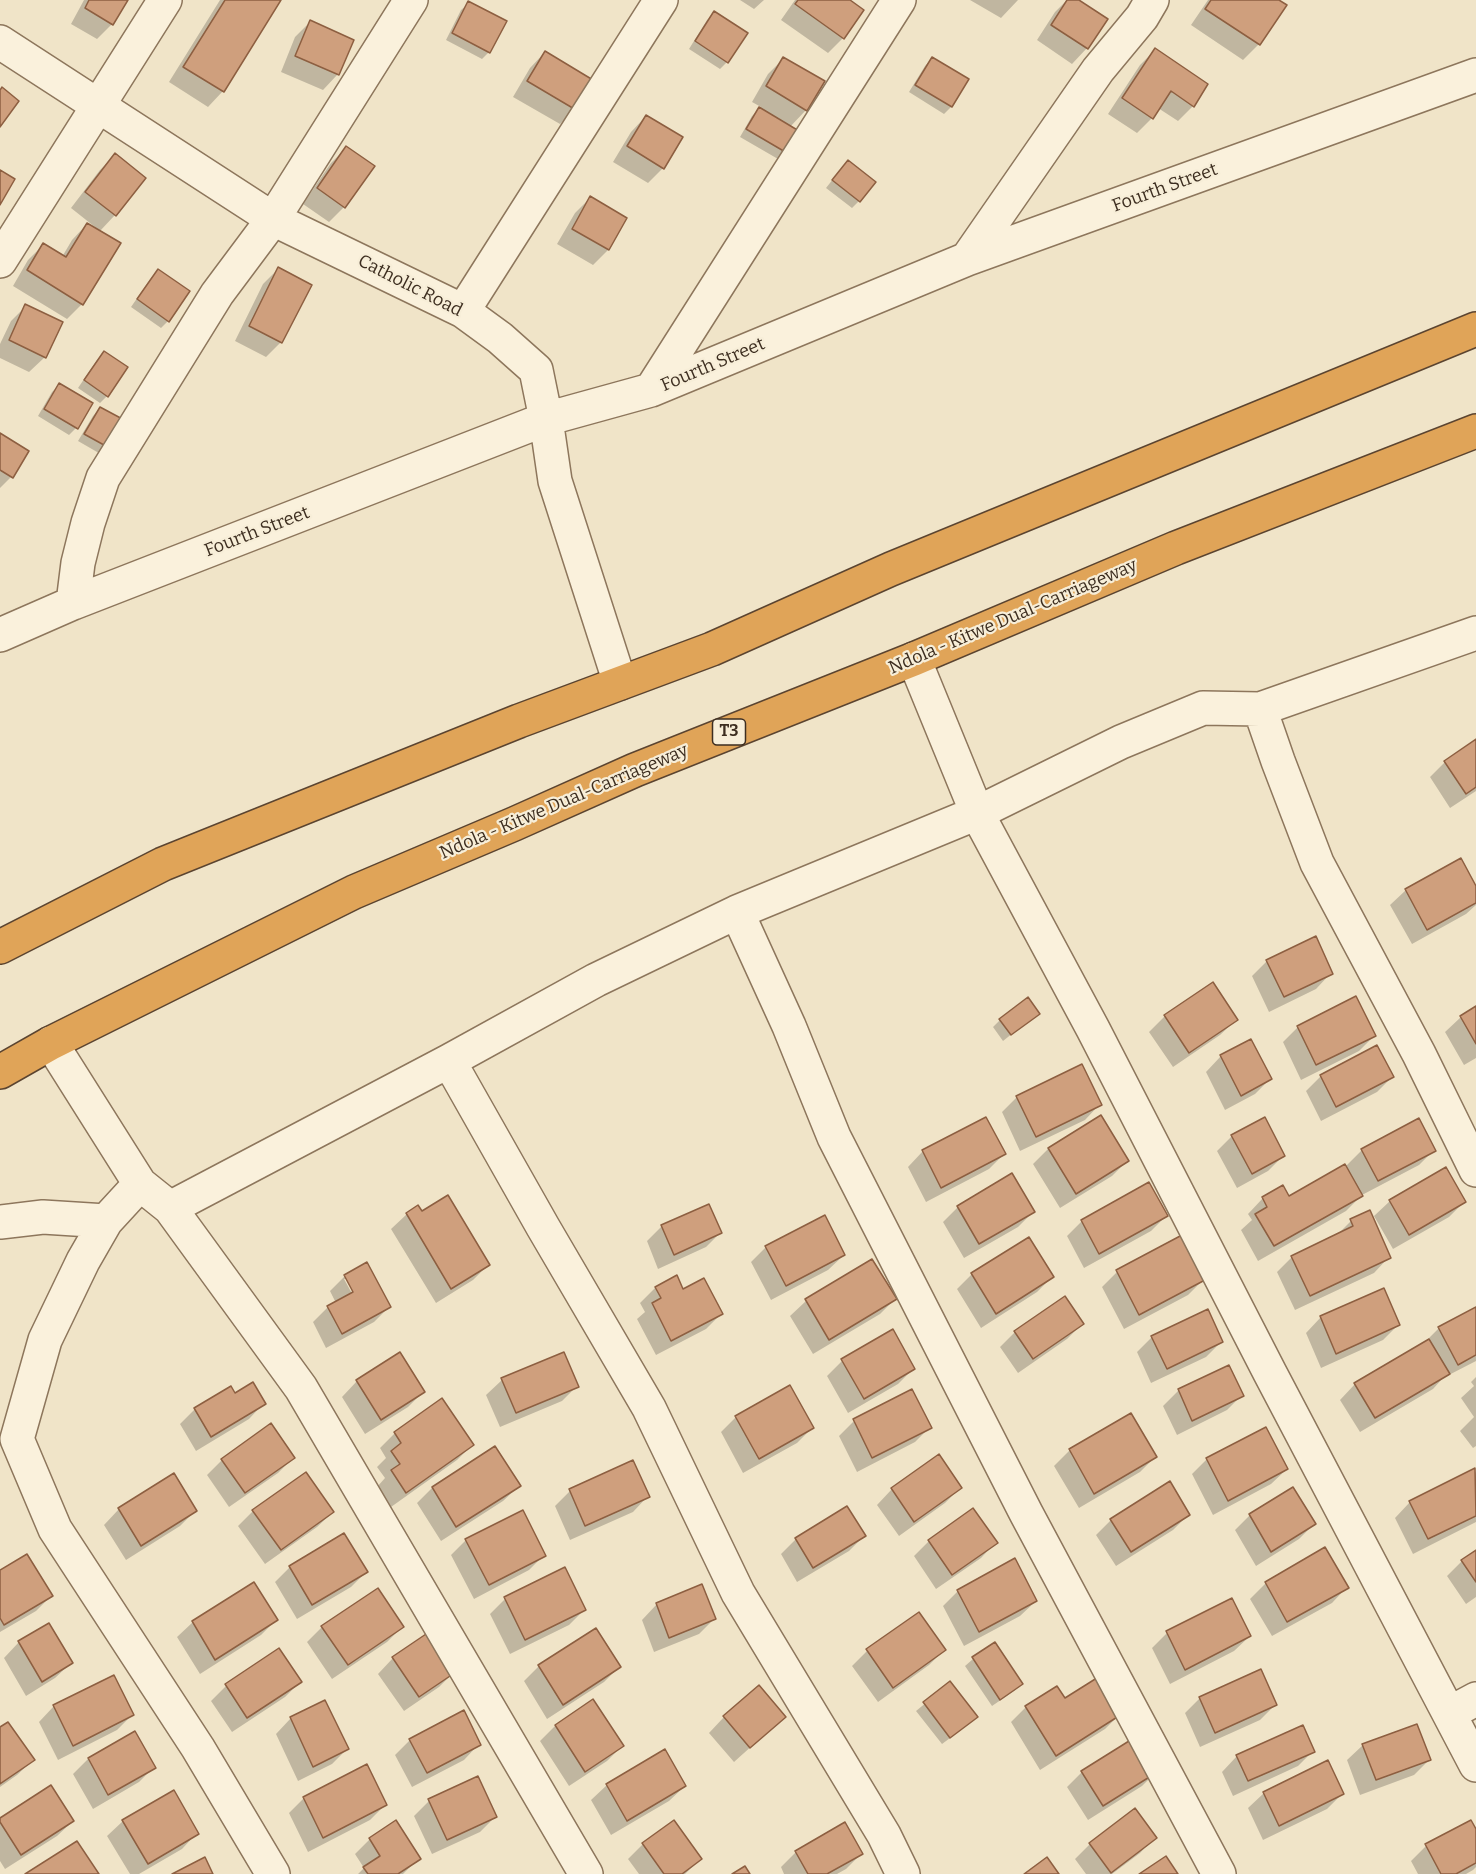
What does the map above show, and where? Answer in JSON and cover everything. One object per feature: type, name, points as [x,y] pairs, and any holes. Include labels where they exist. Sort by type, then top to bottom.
[{"type":"highway","points":[[0,947],[163,864],[410,765],[712,649],[891,569],[1476,329]]},
{"type":"highway","name":"Ndola - Kitwe Dual-Carriageway","points":[[0,1072],[51,1043],[354,892],[635,770],[914,659],[1176,548],[1476,431]]},
{"type":"street","points":[[0,261],[165,0]]},
{"type":"street","points":[[73,603],[78,563],[103,478],[217,294],[273,219],[411,0]]},
{"type":"street","points":[[462,311],[660,0]]},
{"type":"street","points":[[651,390],[899,0]]},
{"type":"street","points":[[967,259],[1098,70],[1142,16],[1152,0]]},
{"type":"street","name":"Catholic Road","points":[[0,42],[273,219],[462,311],[500,338],[536,370],[555,481],[620,683]]},
{"type":"street","name":"Fourth Street","points":[[0,635],[73,603],[546,419],[651,390],[967,259],[1476,75]]},
{"type":"street","points":[[170,1208],[449,1061],[596,980],[737,912],[977,813],[1121,742],[1203,708],[1260,709],[1476,633]]},
{"type":"street","points":[[914,659],[977,813],[1098,1040],[1270,1373],[1463,1706],[1476,1765]]},
{"type":"street","points":[[1260,709],[1317,863],[1419,1054],[1476,1170]]},
{"type":"street","points":[[737,912],[789,1026],[834,1137],[1026,1513],[1219,1874]]},
{"type":"street","points":[[51,1043],[141,1184],[170,1208],[301,1388],[586,1874]]},
{"type":"street","points":[[449,1061],[649,1408],[738,1593],[884,1835],[903,1874]]},
{"type":"street","points":[[141,1184],[106,1221],[83,1261],[45,1340],[9,1443],[55,1529],[198,1748],[273,1874]]},
{"type":"street","points":[[0,1222],[43,1217],[106,1221]]},
{"type":"building","points":[[89,0],[128,0],[113,25],[85,8]]},
{"type":"building","points":[[225,0],[281,0],[224,92],[183,67]]},
{"type":"building","points":[[798,0],[850,0],[864,10],[844,39],[795,4]]},
{"type":"building","points":[[1067,0],[1079,0],[1108,19],[1088,49],[1051,25]]},
{"type":"building","points":[[1211,0],[1279,0],[1287,5],[1260,45],[1205,9]]},
{"type":"building","points":[[468,1],[507,21],[490,53],[452,33]]},
{"type":"building","points":[[714,11],[748,33],[728,63],[695,41]]},
{"type":"building","points":[[310,20],[354,40],[339,75],[295,56]]},
{"type":"building","points":[[1155,48],[1208,84],[1194,107],[1171,91],[1153,119],[1122,98]]},
{"type":"building","points":[[545,51],[593,80],[576,110],[527,81]]},
{"type":"building","points":[[783,57],[825,81],[807,111],[766,86]]},
{"type":"building","points":[[932,57],[969,79],[952,107],[915,85]]},
{"type":"building","points":[[2,87],[19,101],[0,127],[0,90]]},
{"type":"building","points":[[759,107],[799,131],[787,153],[746,129]]},
{"type":"building","points":[[646,115],[683,137],[664,169],[627,146]]},
{"type":"building","points":[[346,146],[375,166],[345,208],[317,188]]},
{"type":"building","points":[[115,153],[146,178],[116,216],[85,192]]},
{"type":"building","points":[[848,160],[876,182],[860,202],[832,180]]},
{"type":"building","points":[[0,170],[15,179],[0,205]]},
{"type":"building","points":[[590,196],[627,218],[609,250],[572,229]]},
{"type":"building","points":[[87,223],[121,243],[83,305],[27,270],[43,243],[66,257]]},
{"type":"building","points":[[278,267],[312,285],[282,343],[249,326]]},
{"type":"building","points":[[158,269],[190,291],[169,322],[137,299]]},
{"type":"building","points":[[25,304],[63,322],[46,358],[9,340]]},
{"type":"building","points":[[104,351],[128,367],[108,397],[84,380]]},
{"type":"building","points":[[59,383],[93,403],[78,429],[44,409]]},
{"type":"building","points":[[100,407],[128,422],[113,450],[84,434]]},
{"type":"building","points":[[0,433],[29,451],[13,478],[0,470]]},
{"type":"building","points":[[1476,739],[1476,787],[1466,794],[1444,761]]},
{"type":"building","points":[[1461,858],[1476,886],[1476,903],[1427,930],[1405,889]]},
{"type":"building","points":[[1316,936],[1333,974],[1284,997],[1266,960]]},
{"type":"building","points":[[1213,982],[1238,1020],[1189,1053],[1164,1015]]},
{"type":"building","points":[[1356,996],[1376,1036],[1316,1065],[1297,1026]]},
{"type":"building","points":[[1028,997],[1040,1014],[1011,1035],[999,1019]]},
{"type":"building","points":[[1476,1006],[1476,1044],[1460,1016]]},
{"type":"building","points":[[1251,1039],[1272,1079],[1241,1096],[1220,1055]]},
{"type":"building","points":[[1377,1045],[1394,1077],[1336,1107],[1320,1075]]},
{"type":"building","points":[[1082,1064],[1102,1105],[1036,1137],[1016,1096]]},
{"type":"building","points":[[1101,1115],[1129,1161],[1076,1194],[1048,1148]]},
{"type":"building","points":[[986,1117],[1006,1154],[941,1188],[922,1150]]},
{"type":"building","points":[[1265,1117],[1285,1156],[1252,1174],[1231,1135]]},
{"type":"building","points":[[1419,1118],[1436,1151],[1378,1181],[1361,1149]]},
{"type":"building","points":[[1345,1164],[1363,1196],[1274,1246],[1255,1214],[1267,1207],[1262,1197],[1283,1185],[1289,1196]]},
{"type":"building","points":[[1446,1167],[1466,1202],[1409,1235],[1389,1200]]},
{"type":"building","points":[[1012,1173],[1035,1212],[979,1244],[957,1206]]},
{"type":"building","points":[[1149,1182],[1168,1216],[1099,1254],[1081,1220]]},
{"type":"building","points":[[448,1195],[490,1265],[451,1289],[406,1213],[418,1205],[422,1211]]},
{"type":"building","points":[[709,1204],[722,1233],[674,1255],[661,1225]]},
{"type":"building","points":[[1370,1210],[1391,1258],[1310,1296],[1291,1256],[1353,1226],[1350,1219]]},
{"type":"building","points":[[825,1215],[845,1255],[786,1286],[765,1246]]},
{"type":"building","points":[[1182,1235],[1205,1280],[1139,1315],[1116,1270]]},
{"type":"building","points":[[1029,1237],[1054,1277],[996,1314],[971,1273]]},
{"type":"building","points":[[872,1259],[897,1299],[829,1340],[805,1299]]},
{"type":"building","points":[[367,1262],[391,1307],[342,1334],[327,1306],[353,1292],[344,1275]]},
{"type":"building","points":[[677,1275],[683,1289],[704,1278],[723,1314],[671,1341],[652,1303],[661,1298],[655,1287]]},
{"type":"building","points":[[1384,1288],[1400,1325],[1336,1354],[1320,1316]]},
{"type":"building","points":[[1065,1296],[1084,1324],[1033,1359],[1014,1331]]},
{"type":"building","points":[[1476,1307],[1476,1355],[1458,1365],[1438,1327]]},
{"type":"building","points":[[1208,1309],[1223,1342],[1167,1369],[1151,1336]]},
{"type":"building","points":[[893,1329],[915,1369],[864,1399],[841,1359]]},
{"type":"building","points":[[1429,1339],[1450,1374],[1375,1418],[1354,1383]]},
{"type":"building","points":[[400,1352],[425,1392],[381,1420],[356,1380]]},
{"type":"building","points":[[564,1352],[579,1387],[516,1413],[501,1378]]},
{"type":"building","points":[[1229,1365],[1244,1396],[1192,1421],[1178,1389]]},
{"type":"building","points":[[253,1382],[266,1404],[211,1437],[194,1408],[231,1386],[235,1393]]},
{"type":"building","points":[[790,1385],[814,1428],[759,1459],[735,1416]]},
{"type":"building","points":[[912,1389],[932,1428],[872,1458],[853,1419]]},
{"type":"building","points":[[442,1398],[474,1445],[406,1493],[391,1470],[400,1464],[391,1451],[401,1443],[394,1432]]},
{"type":"building","points":[[1131,1413],[1157,1457],[1094,1494],[1069,1449]]},
{"type":"building","points":[[271,1423],[295,1458],[245,1493],[221,1459]]},
{"type":"building","points":[[1266,1427],[1288,1469],[1228,1501],[1206,1458]]},
{"type":"building","points":[[495,1446],[521,1486],[456,1527],[432,1487]]},
{"type":"building","points":[[939,1454],[962,1488],[914,1522],[891,1488]]},
{"type":"building","points":[[633,1460],[650,1497],[585,1526],[569,1489]]},
{"type":"building","points":[[1475,1468],[1476,1516],[1428,1539],[1409,1501]]},
{"type":"building","points":[[306,1472],[334,1512],[281,1550],[252,1510]]},
{"type":"building","points":[[174,1473],[197,1511],[141,1546],[118,1508]]},
{"type":"building","points":[[1170,1481],[1190,1515],[1131,1552],[1110,1519]]},
{"type":"building","points":[[1293,1487],[1316,1524],[1271,1552],[1249,1514]]},
{"type":"building","points":[[847,1506],[866,1536],[813,1568],[795,1538]]},
{"type":"building","points":[[973,1508],[998,1543],[952,1575],[928,1540]]},
{"type":"building","points":[[523,1510],[546,1556],[489,1585],[465,1539]]},
{"type":"building","points":[[344,1533],[368,1572],[312,1605],[289,1566]]},
{"type":"building","points":[[1325,1547],[1349,1588],[1287,1622],[1265,1582]]},
{"type":"building","points":[[1476,1550],[1476,1582],[1461,1560]]},
{"type":"building","points":[[27,1554],[53,1596],[4,1625],[0,1618],[0,1570]]},
{"type":"building","points":[[1015,1558],[1037,1601],[979,1632],[957,1590]]},
{"type":"building","points":[[565,1567],[586,1610],[525,1640],[504,1597]]},
{"type":"building","points":[[254,1582],[278,1620],[215,1660],[192,1621]]},
{"type":"building","points":[[702,1584],[716,1619],[669,1638],[656,1603]]},
{"type":"building","points":[[378,1588],[404,1627],[348,1665],[321,1626]]},
{"type":"building","points":[[1232,1598],[1251,1636],[1185,1670],[1166,1631]]},
{"type":"building","points":[[919,1612],[946,1650],[893,1688],[866,1649]]},
{"type":"building","points":[[49,1623],[73,1663],[42,1682],[18,1641]]},
{"type":"building","points":[[596,1628],[621,1667],[563,1705],[538,1665]]},
{"type":"building","points":[[429,1632],[456,1672],[419,1697],[392,1657]]},
{"type":"building","points":[[995,1642],[1023,1684],[1000,1700],[972,1657]]},
{"type":"building","points":[[279,1648],[302,1682],[247,1718],[225,1684]]},
{"type":"building","points":[[1261,1669],[1277,1705],[1215,1733],[1199,1697]]},
{"type":"building","points":[[114,1675],[134,1715],[73,1746],[53,1705]]},
{"type":"building","points":[[1100,1676],[1122,1714],[1056,1756],[1025,1706],[1057,1686],[1065,1698]]},
{"type":"building","points":[[950,1681],[978,1717],[950,1738],[923,1702]]},
{"type":"building","points":[[759,1685],[786,1717],[750,1748],[723,1716]]},
{"type":"building","points":[[593,1699],[624,1746],[585,1772],[555,1725]]},
{"type":"building","points":[[325,1700],[349,1749],[313,1767],[290,1717]]},
{"type":"building","points":[[464,1710],[481,1745],[427,1773],[409,1739]]},
{"type":"building","points":[[8,1722],[35,1760],[0,1784],[0,1727]]},
{"type":"building","points":[[1417,1724],[1431,1760],[1376,1780],[1362,1744]]},
{"type":"building","points":[[1303,1725],[1315,1752],[1248,1781],[1236,1755]]},
{"type":"building","points":[[135,1731],[156,1768],[108,1795],[88,1758]]},
{"type":"building","points":[[1137,1736],[1159,1771],[1103,1806],[1081,1771]]},
{"type":"building","points":[[665,1749],[686,1786],[627,1821],[606,1784]]},
{"type":"building","points":[[1328,1760],[1344,1794],[1279,1826],[1263,1792]]},
{"type":"building","points":[[367,1764],[387,1805],[323,1838],[303,1797]]},
{"type":"building","points":[[478,1776],[497,1817],[447,1840],[428,1799]]},
{"type":"building","points":[[51,1785],[74,1821],[21,1855],[0,1822],[0,1818]]},
{"type":"building","points":[[174,1790],[199,1834],[148,1864],[122,1820]]},
{"type":"building","points":[[1135,1808],[1157,1838],[1111,1873],[1089,1843]]},
{"type":"building","points":[[396,1820],[421,1859],[398,1874],[368,1874],[363,1867],[380,1856],[369,1838]]},
{"type":"building","points":[[674,1820],[702,1859],[682,1874],[664,1874],[642,1843]]},
{"type":"building","points":[[1471,1820],[1476,1829],[1476,1863],[1456,1874],[1441,1874],[1425,1844]]},
{"type":"building","points":[[845,1822],[863,1854],[827,1874],[808,1874],[795,1851]]},
{"type":"building","points":[[77,1841],[99,1874],[25,1874]]},
{"type":"building","points":[[1166,1856],[1178,1874],[1139,1874]]},
{"type":"building","points":[[205,1857],[213,1874],[172,1874]]},
{"type":"building","points":[[1047,1857],[1059,1874],[1024,1874]]},
{"type":"building","points":[[745,1866],[750,1874],[732,1874]]}]
